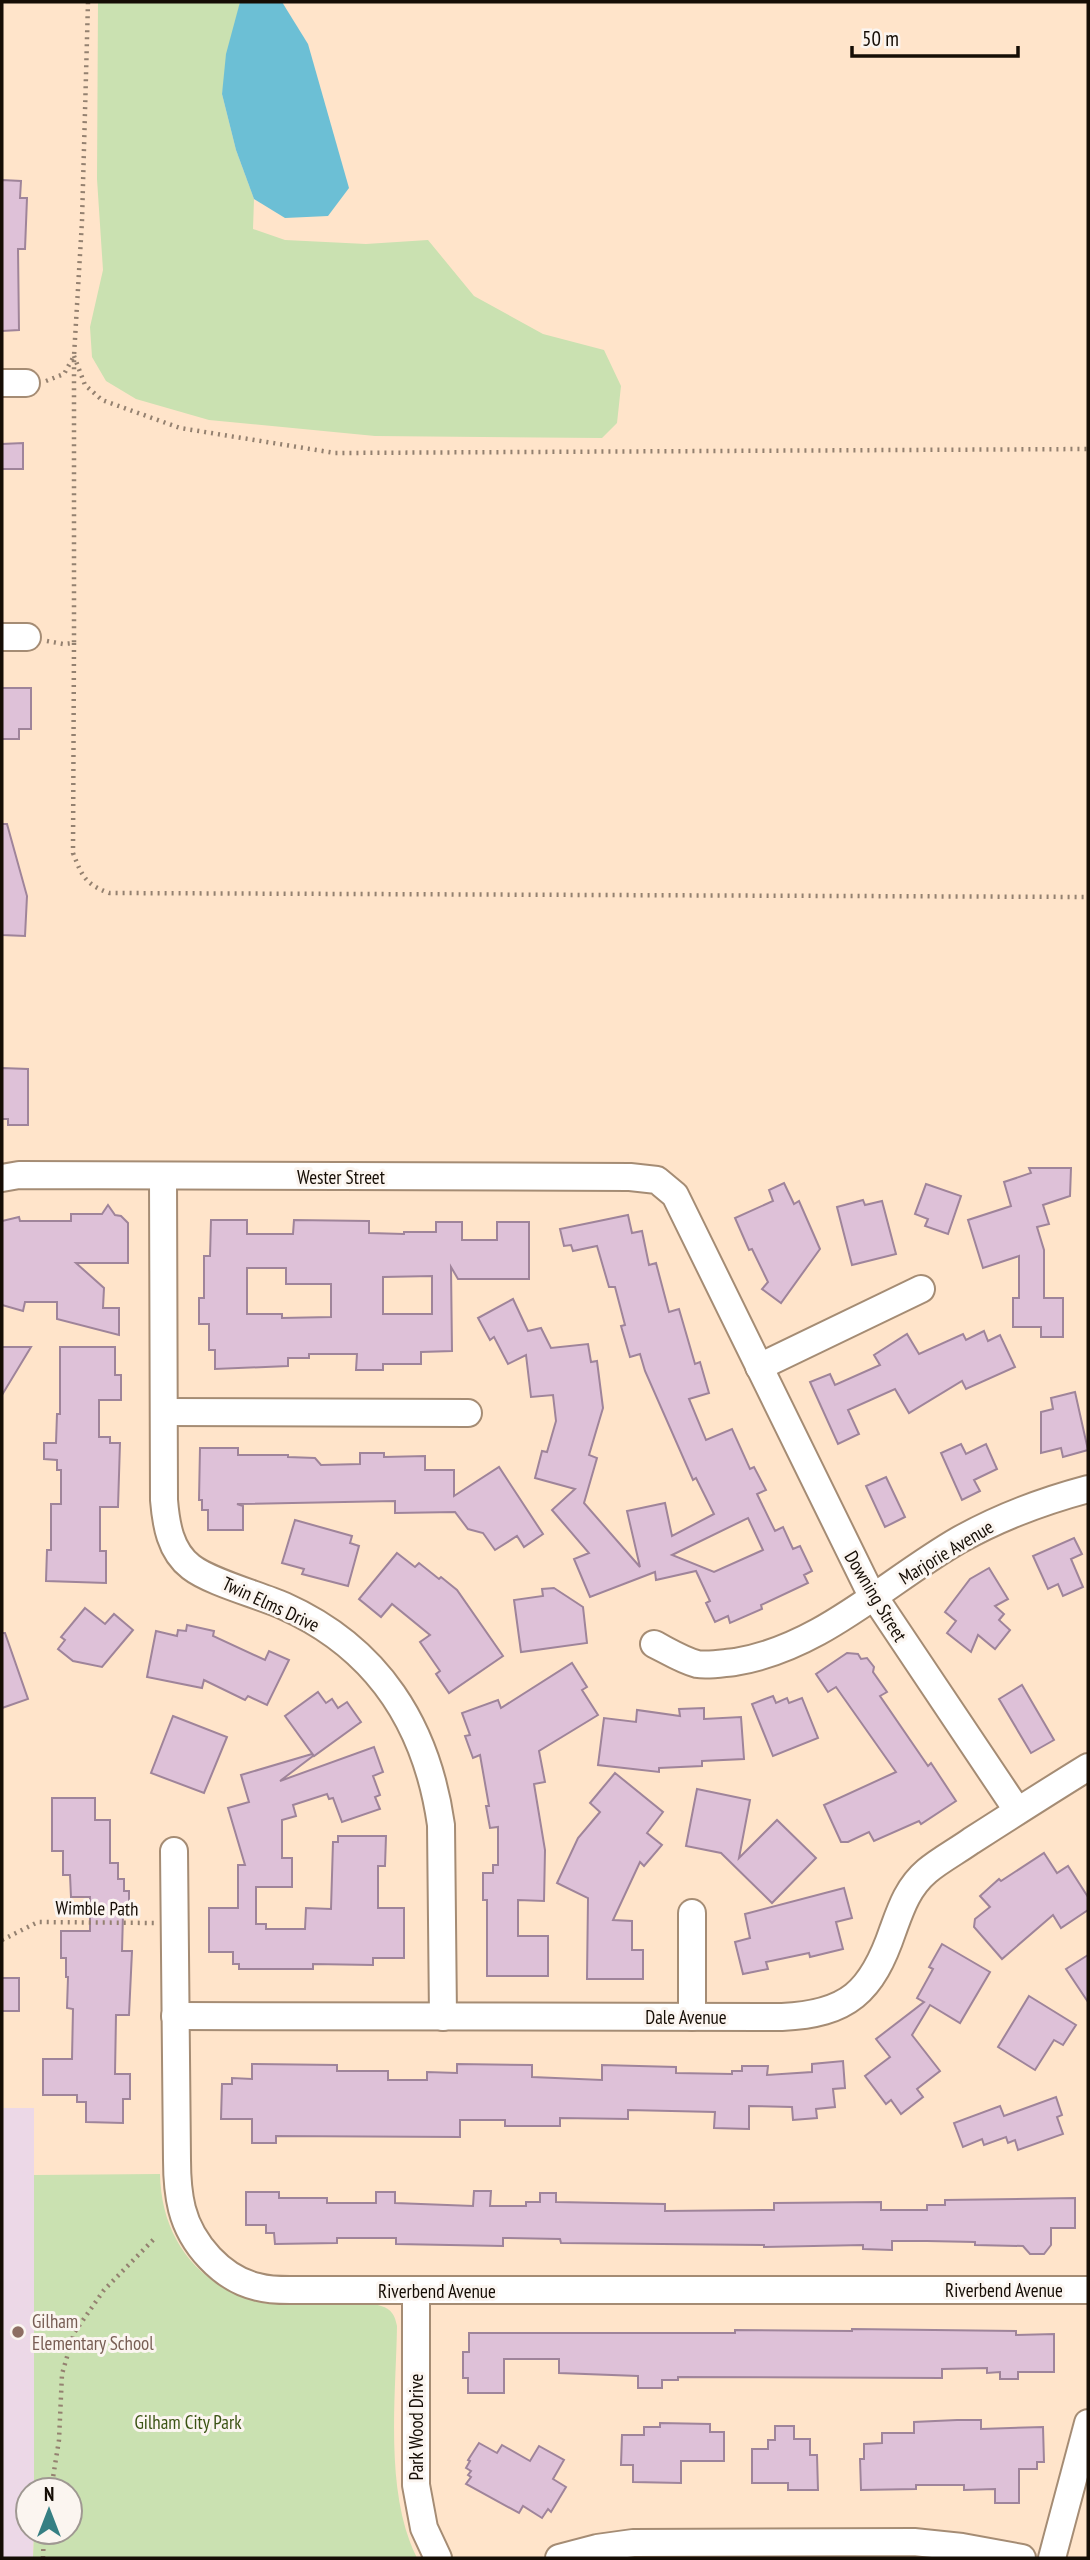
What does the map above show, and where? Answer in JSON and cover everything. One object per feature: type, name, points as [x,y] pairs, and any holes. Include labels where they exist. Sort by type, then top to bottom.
[{"type":"street","name":"Wester Street","points":[[2,1178],[19,1175],[630,1177],[657,1180],[675,1195]]},
{"type":"street","name":"Twin Elms Drive","points":[[163,1176],[166,1520],[170,1538],[190,1567],[291,1609],[345,1642],[392,1690],[411,1722],[433,1781],[441,1825],[443,2017]]},
{"type":"street","name":"Downing Street","points":[[675,1195],[874,1598],[1017,1811]]},
{"type":"street","points":[[759,1367],[921,1289]]},
{"type":"street","points":[[164,1412],[468,1413]]},
{"type":"street","name":"Marjorie Avenue","points":[[654,1644],[681,1659],[699,1664],[747,1660],[794,1643],[874,1598],[946,1549],[992,1523],[1027,1508],[1088,1489]]},
{"type":"street","name":"Dale Avenue","points":[[175,2016],[808,2016],[851,2000],[866,1985],[879,1966],[902,1902],[927,1871],[1088,1767]]},
{"type":"street","name":"Riverbend Avenue","points":[[174,1851],[178,2190],[186,2221],[206,2255],[228,2274],[256,2287],[272,2290],[1088,2290]]},
{"type":"street","points":[[692,1913],[692,2017]]},
{"type":"street","name":"Park Wood Drive","points":[[416,2291],[416,2485],[424,2528],[438,2558]]},
{"type":"street","points":[[1052,2558],[1088,2423]]},
{"type":"street","points":[[559,2558],[597,2548],[633,2543],[834,2542],[914,2542],[1022,2558]]},
{"type":"path","points":[[88,2],[82,221],[74,356],[73,853],[83,877],[95,888],[109,893],[1088,897]]},
{"type":"path","points":[[14,383],[52,380],[64,374],[74,356]]},
{"type":"path","points":[[74,356],[85,385],[102,400],[180,428],[335,453],[1088,449]]},
{"type":"path","points":[[14,637],[74,643]]},
{"type":"path","name":"Wimble Path","points":[[2,1940],[38,1922],[154,1923]]},
{"type":"path","points":[[53,2476],[59,2440],[62,2374],[74,2333],[104,2290],[156,2237]]},
{"type":"shaded area","name":"Gilham Elementary School","points":[[2,2108],[34,2108],[34,2476],[14,2476],[14,2546],[33,2546],[33,2558],[2,2558]]},
{"type":"green space","points":[[98,2],[240,2],[222,94],[236,150],[254,199],[253,229],[285,240],[366,244],[428,240],[474,296],[543,334],[604,350],[621,386],[617,423],[602,438],[375,436],[209,420],[136,399],[106,381],[92,357],[90,327],[103,270],[97,179]]},
{"type":"green space","name":"Gilham City Park","points":[[160,2174],[165,2210],[177,2241],[198,2268],[227,2290],[267,2303],[373,2305],[385,2307],[392,2313],[397,2326],[394,2413],[396,2475],[407,2532],[417,2558],[33,2558],[33,2546],[84,2546],[84,2476],[34,2476],[34,2175]]},
{"type":"water","points":[[240,2],[282,2],[308,44],[349,188],[328,216],[285,218],[254,199],[236,150],[222,94],[226,54]]},
{"type":"building","points":[[2,180],[21,181],[20,198],[27,198],[25,249],[18,249],[19,330],[2,331]]},
{"type":"building","points":[[23,443],[23,469],[2,469],[2,444]]},
{"type":"building","points":[[2,688],[31,688],[31,729],[19,729],[19,739],[2,739]]},
{"type":"building","points":[[2,824],[7,824],[27,896],[25,936],[2,935]]},
{"type":"building","points":[[2,1068],[28,1069],[28,1125],[8,1125],[8,1119],[2,1119]]},
{"type":"building","points":[[1029,1168],[1071,1168],[1070,1196],[1043,1205],[1049,1224],[1037,1227],[1044,1250],[1044,1298],[1063,1298],[1063,1337],[1041,1337],[1041,1327],[1013,1327],[1013,1298],[1019,1298],[1019,1256],[983,1268],[968,1220],[1011,1206],[1004,1182],[1031,1173]]},
{"type":"building","points":[[784,1183],[794,1204],[799,1201],[820,1249],[781,1303],[762,1289],[768,1282],[752,1249],[749,1250],[735,1218],[773,1201],[769,1190]]},
{"type":"building","points":[[926,1184],[961,1196],[948,1234],[925,1226],[928,1219],[915,1214]]},
{"type":"building","points":[[863,1200],[865,1205],[882,1201],[896,1254],[852,1265],[837,1207]]},
{"type":"building","points":[[108,1205],[115,1215],[121,1216],[128,1223],[128,1263],[76,1263],[104,1288],[103,1308],[119,1308],[119,1335],[57,1319],[57,1302],[25,1302],[23,1311],[2,1305],[2,1221],[19,1217],[20,1221],[71,1221],[71,1214],[102,1214]]},
{"type":"building","points":[[628,1215],[632,1233],[642,1231],[649,1265],[656,1263],[669,1312],[679,1309],[695,1364],[700,1362],[709,1393],[689,1399],[706,1440],[732,1429],[750,1469],[754,1467],[766,1490],[757,1494],[775,1531],[783,1527],[793,1549],[800,1546],[812,1571],[804,1575],[808,1583],[761,1605],[762,1609],[730,1623],[728,1616],[715,1622],[706,1603],[710,1601],[696,1571],[656,1580],[655,1572],[590,1597],[574,1559],[589,1553],[552,1510],[575,1489],[535,1478],[542,1451],[547,1452],[556,1421],[553,1395],[531,1397],[526,1355],[508,1364],[494,1337],[490,1340],[478,1318],[513,1299],[528,1331],[541,1328],[551,1348],[588,1344],[591,1362],[597,1361],[603,1408],[589,1455],[597,1458],[584,1503],[640,1567],[627,1511],[665,1503],[672,1536],[714,1514],[696,1478],[693,1480],[640,1354],[630,1357],[621,1326],[625,1325],[615,1287],[609,1287],[597,1246],[573,1251],[571,1245],[564,1246],[560,1229]],"holes":[[[748,1518],[763,1550],[714,1572],[672,1555]]]},
{"type":"building","points":[[211,1220],[247,1220],[247,1234],[293,1234],[294,1220],[369,1221],[369,1233],[404,1234],[436,1232],[436,1222],[462,1222],[462,1240],[497,1240],[497,1222],[529,1222],[529,1279],[458,1279],[451,1267],[452,1351],[421,1352],[421,1364],[383,1364],[383,1370],[356,1370],[357,1354],[309,1354],[309,1358],[288,1358],[288,1366],[215,1369],[215,1350],[209,1350],[209,1324],[199,1324],[199,1298],[204,1298],[204,1256],[210,1256]],"holes":[[[247,1268],[286,1268],[286,1284],[331,1284],[331,1317],[282,1318],[282,1314],[247,1314]],[[432,1276],[432,1314],[383,1314],[383,1277]]]},
{"type":"building","points":[[984,1331],[988,1341],[1000,1335],[1015,1367],[966,1389],[962,1381],[909,1413],[895,1389],[848,1410],[859,1434],[838,1444],[810,1382],[830,1374],[835,1385],[880,1365],[874,1355],[907,1334],[919,1354],[963,1334],[966,1340]]},
{"type":"building","points":[[2,1347],[31,1347],[2,1395]]},
{"type":"building","points":[[60,1347],[115,1347],[115,1375],[121,1375],[121,1400],[99,1400],[99,1437],[110,1437],[110,1443],[120,1443],[118,1507],[100,1507],[100,1551],[106,1551],[106,1583],[46,1581],[47,1550],[51,1550],[51,1504],[61,1504],[61,1470],[57,1470],[57,1460],[44,1459],[44,1443],[56,1443],[57,1414],[60,1414]]},
{"type":"building","points":[[1075,1392],[1088,1450],[1063,1457],[1061,1448],[1041,1453],[1041,1412],[1053,1409],[1051,1398]]},
{"type":"building","points":[[961,1444],[966,1454],[986,1444],[997,1469],[974,1480],[980,1491],[962,1500],[941,1453]]},
{"type":"building","points":[[200,1448],[238,1448],[238,1455],[315,1458],[321,1465],[360,1464],[360,1453],[384,1453],[384,1457],[425,1456],[425,1470],[454,1470],[454,1496],[499,1467],[543,1534],[524,1547],[517,1536],[495,1550],[483,1533],[468,1529],[455,1512],[395,1513],[395,1501],[237,1504],[243,1506],[243,1530],[208,1530],[208,1510],[202,1510],[202,1500],[199,1500]]},
{"type":"building","points":[[886,1477],[905,1517],[885,1527],[866,1486]]},
{"type":"building","points":[[295,1520],[352,1536],[350,1543],[359,1546],[348,1586],[302,1574],[304,1569],[282,1563]]},
{"type":"building","points":[[1074,1538],[1082,1554],[1071,1559],[1083,1587],[1063,1596],[1058,1584],[1048,1589],[1033,1556]]},
{"type":"building","points":[[397,1553],[415,1567],[419,1563],[457,1590],[503,1656],[449,1693],[436,1674],[440,1671],[420,1642],[430,1635],[392,1604],[381,1617],[359,1599]]},
{"type":"building","points":[[989,1568],[1008,1599],[995,1606],[1004,1614],[999,1620],[1010,1630],[995,1649],[978,1635],[971,1652],[947,1633],[956,1621],[945,1612],[970,1579]]},
{"type":"building","points":[[554,1588],[583,1607],[587,1643],[521,1652],[514,1600],[543,1596],[542,1589]]},
{"type":"building","points":[[85,1608],[105,1624],[114,1614],[133,1630],[102,1667],[73,1661],[58,1649],[65,1640],[61,1637]]},
{"type":"building","points":[[187,1625],[214,1631],[213,1636],[265,1660],[269,1651],[289,1660],[267,1705],[248,1696],[245,1700],[204,1680],[202,1688],[147,1677],[156,1631],[177,1636],[178,1630],[186,1631]]},
{"type":"building","points":[[2,1633],[5,1633],[28,1699],[2,1708]]},
{"type":"building","points":[[847,1653],[858,1654],[861,1659],[867,1658],[874,1667],[873,1672],[887,1692],[880,1696],[928,1766],[931,1763],[956,1801],[921,1824],[919,1821],[874,1841],[869,1832],[848,1842],[841,1842],[824,1805],[896,1772],[836,1687],[828,1692],[816,1674]]},
{"type":"building","points":[[572,1663],[587,1687],[582,1690],[598,1715],[539,1751],[545,1782],[534,1784],[545,1850],[544,1901],[518,1900],[518,1936],[548,1936],[548,1976],[487,1976],[487,1900],[483,1900],[483,1873],[493,1873],[493,1865],[498,1865],[498,1827],[490,1828],[480,1755],[473,1758],[465,1736],[470,1735],[462,1713],[498,1700],[501,1708]]},
{"type":"building","points":[[1022,1685],[1054,1740],[1031,1753],[999,1699]]},
{"type":"building","points":[[318,1692],[326,1703],[332,1699],[338,1708],[347,1702],[361,1722],[314,1756],[285,1716]]},
{"type":"building","points":[[773,1696],[776,1703],[787,1698],[789,1703],[802,1698],[818,1738],[773,1756],[752,1704]]},
{"type":"building","points":[[704,1708],[704,1719],[741,1717],[744,1759],[702,1761],[702,1766],[659,1768],[659,1772],[598,1765],[604,1718],[636,1722],[637,1710],[680,1716],[679,1709]]},
{"type":"building","points":[[173,1716],[227,1737],[204,1793],[151,1773]]},
{"type":"building","points":[[374,1747],[383,1772],[373,1776],[380,1795],[375,1797],[380,1809],[342,1822],[333,1798],[329,1799],[327,1794],[293,1805],[296,1816],[282,1820],[282,1858],[292,1858],[292,1887],[256,1887],[256,1924],[266,1924],[266,1929],[305,1929],[306,1908],[331,1909],[333,1842],[338,1842],[338,1836],[386,1836],[385,1866],[378,1866],[378,1908],[404,1908],[404,1958],[373,1958],[373,1965],[313,1964],[313,1969],[239,1969],[239,1964],[233,1964],[233,1952],[209,1952],[209,1908],[238,1908],[238,1865],[245,1865],[228,1808],[249,1802],[241,1775],[312,1754],[313,1756],[280,1781]]},
{"type":"building","points":[[615,1773],[663,1812],[647,1833],[662,1845],[644,1866],[640,1862],[613,1920],[632,1921],[632,1950],[643,1950],[643,1979],[587,1979],[588,1898],[557,1883],[578,1838],[600,1812],[590,1803]]},
{"type":"building","points":[[697,1789],[750,1800],[739,1858],[777,1820],[816,1858],[772,1903],[721,1853],[686,1846]]},
{"type":"building","points":[[52,1798],[95,1798],[95,1820],[110,1820],[110,1863],[118,1863],[118,1879],[124,1879],[124,1891],[129,1891],[129,1914],[123,1914],[122,1951],[132,1951],[129,2015],[116,2015],[115,2074],[130,2074],[130,2099],[123,2099],[123,2123],[86,2122],[86,2102],[77,2102],[77,2095],[43,2095],[43,2059],[72,2059],[73,2009],[67,2008],[68,1977],[66,1958],[61,1958],[61,1931],[90,1931],[90,1897],[71,1897],[70,1875],[63,1875],[63,1851],[52,1851]]},
{"type":"building","points":[[1044,1853],[1057,1873],[1068,1866],[1088,1897],[1088,1910],[1061,1928],[1053,1915],[1002,1959],[974,1927],[975,1919],[990,1907],[980,1896],[999,1879],[1001,1881]]},
{"type":"building","points":[[844,1888],[852,1918],[836,1922],[843,1949],[810,1957],[809,1953],[766,1962],[768,1969],[743,1974],[735,1942],[750,1938],[745,1914]]},
{"type":"building","points":[[942,1944],[990,1972],[960,2023],[930,2005],[912,2035],[940,2071],[917,2089],[923,2097],[901,2114],[891,2100],[886,2104],[865,2076],[890,2057],[876,2039],[924,2002],[917,1998],[933,1969],[929,1967]]},
{"type":"building","points":[[1088,1955],[1088,2002],[1066,1969]]},
{"type":"building","points":[[2,1978],[19,1978],[19,2011],[2,2011]]},
{"type":"building","points":[[1029,1996],[1076,2025],[1063,2045],[1054,2040],[1035,2070],[998,2047]]},
{"type":"building","points":[[843,2061],[845,2088],[833,2089],[835,2107],[816,2109],[817,2118],[793,2120],[792,2107],[749,2106],[749,2129],[714,2128],[715,2112],[628,2110],[628,2119],[560,2118],[560,2126],[505,2126],[505,2120],[460,2120],[460,2137],[276,2136],[276,2143],[252,2143],[252,2119],[221,2119],[222,2084],[232,2084],[232,2078],[252,2079],[252,2064],[337,2065],[337,2071],[388,2071],[388,2080],[427,2080],[427,2072],[457,2073],[457,2064],[532,2065],[532,2077],[602,2080],[602,2065],[676,2067],[676,2073],[732,2074],[732,2071],[742,2071],[742,2066],[768,2066],[767,2075],[812,2072],[812,2064]]},
{"type":"building","points":[[1056,2097],[1062,2115],[1057,2117],[1063,2134],[1018,2150],[1015,2140],[1008,2143],[1006,2137],[984,2145],[982,2139],[963,2147],[954,2123],[1000,2106],[1004,2116]]},
{"type":"building","points":[[474,2191],[491,2191],[490,2206],[526,2206],[526,2202],[540,2202],[540,2193],[556,2193],[556,2202],[665,2204],[665,2211],[774,2210],[774,2203],[881,2202],[881,2210],[927,2210],[927,2205],[945,2205],[945,2200],[1075,2198],[1075,2228],[1051,2228],[1051,2245],[1044,2254],[1030,2254],[1023,2246],[927,2241],[892,2241],[892,2250],[863,2249],[863,2245],[764,2247],[561,2243],[560,2239],[503,2238],[503,2246],[396,2244],[396,2238],[337,2238],[337,2243],[275,2244],[274,2233],[266,2233],[266,2225],[246,2225],[246,2192],[279,2192],[279,2198],[327,2198],[327,2203],[376,2203],[376,2192],[395,2192],[395,2203],[473,2206]]},
{"type":"building","points":[[852,2329],[1054,2334],[1054,2372],[1018,2372],[1018,2379],[1000,2379],[1000,2372],[987,2373],[987,2368],[942,2369],[942,2378],[678,2377],[678,2380],[662,2380],[662,2388],[638,2388],[638,2376],[559,2373],[559,2359],[504,2359],[504,2393],[468,2393],[468,2378],[463,2378],[463,2352],[469,2352],[469,2333],[735,2333],[735,2330]]},
{"type":"building","points":[[981,2420],[981,2429],[1043,2427],[1044,2462],[1037,2462],[1037,2469],[1019,2469],[1019,2503],[995,2503],[995,2489],[964,2490],[964,2485],[916,2485],[916,2489],[861,2490],[860,2459],[864,2459],[864,2444],[882,2443],[882,2433],[914,2433],[914,2422]]},
{"type":"building","points":[[660,2423],[710,2424],[710,2432],[724,2432],[724,2461],[681,2461],[681,2483],[633,2482],[633,2465],[621,2465],[622,2435],[644,2435],[644,2427],[660,2427]]},
{"type":"building","points":[[775,2426],[794,2426],[794,2439],[810,2439],[810,2455],[817,2455],[818,2490],[788,2490],[788,2483],[752,2483],[752,2449],[768,2449],[768,2440],[775,2440]]},
{"type":"building","points":[[479,2443],[497,2453],[502,2445],[530,2461],[539,2446],[564,2460],[553,2479],[566,2487],[551,2512],[548,2509],[542,2518],[523,2506],[519,2513],[466,2484],[471,2477],[468,2475],[471,2471],[466,2468],[470,2461],[468,2460]]},
{"type":"place","name":"Gilham Elementary School","points":[[18,2332]]}]
